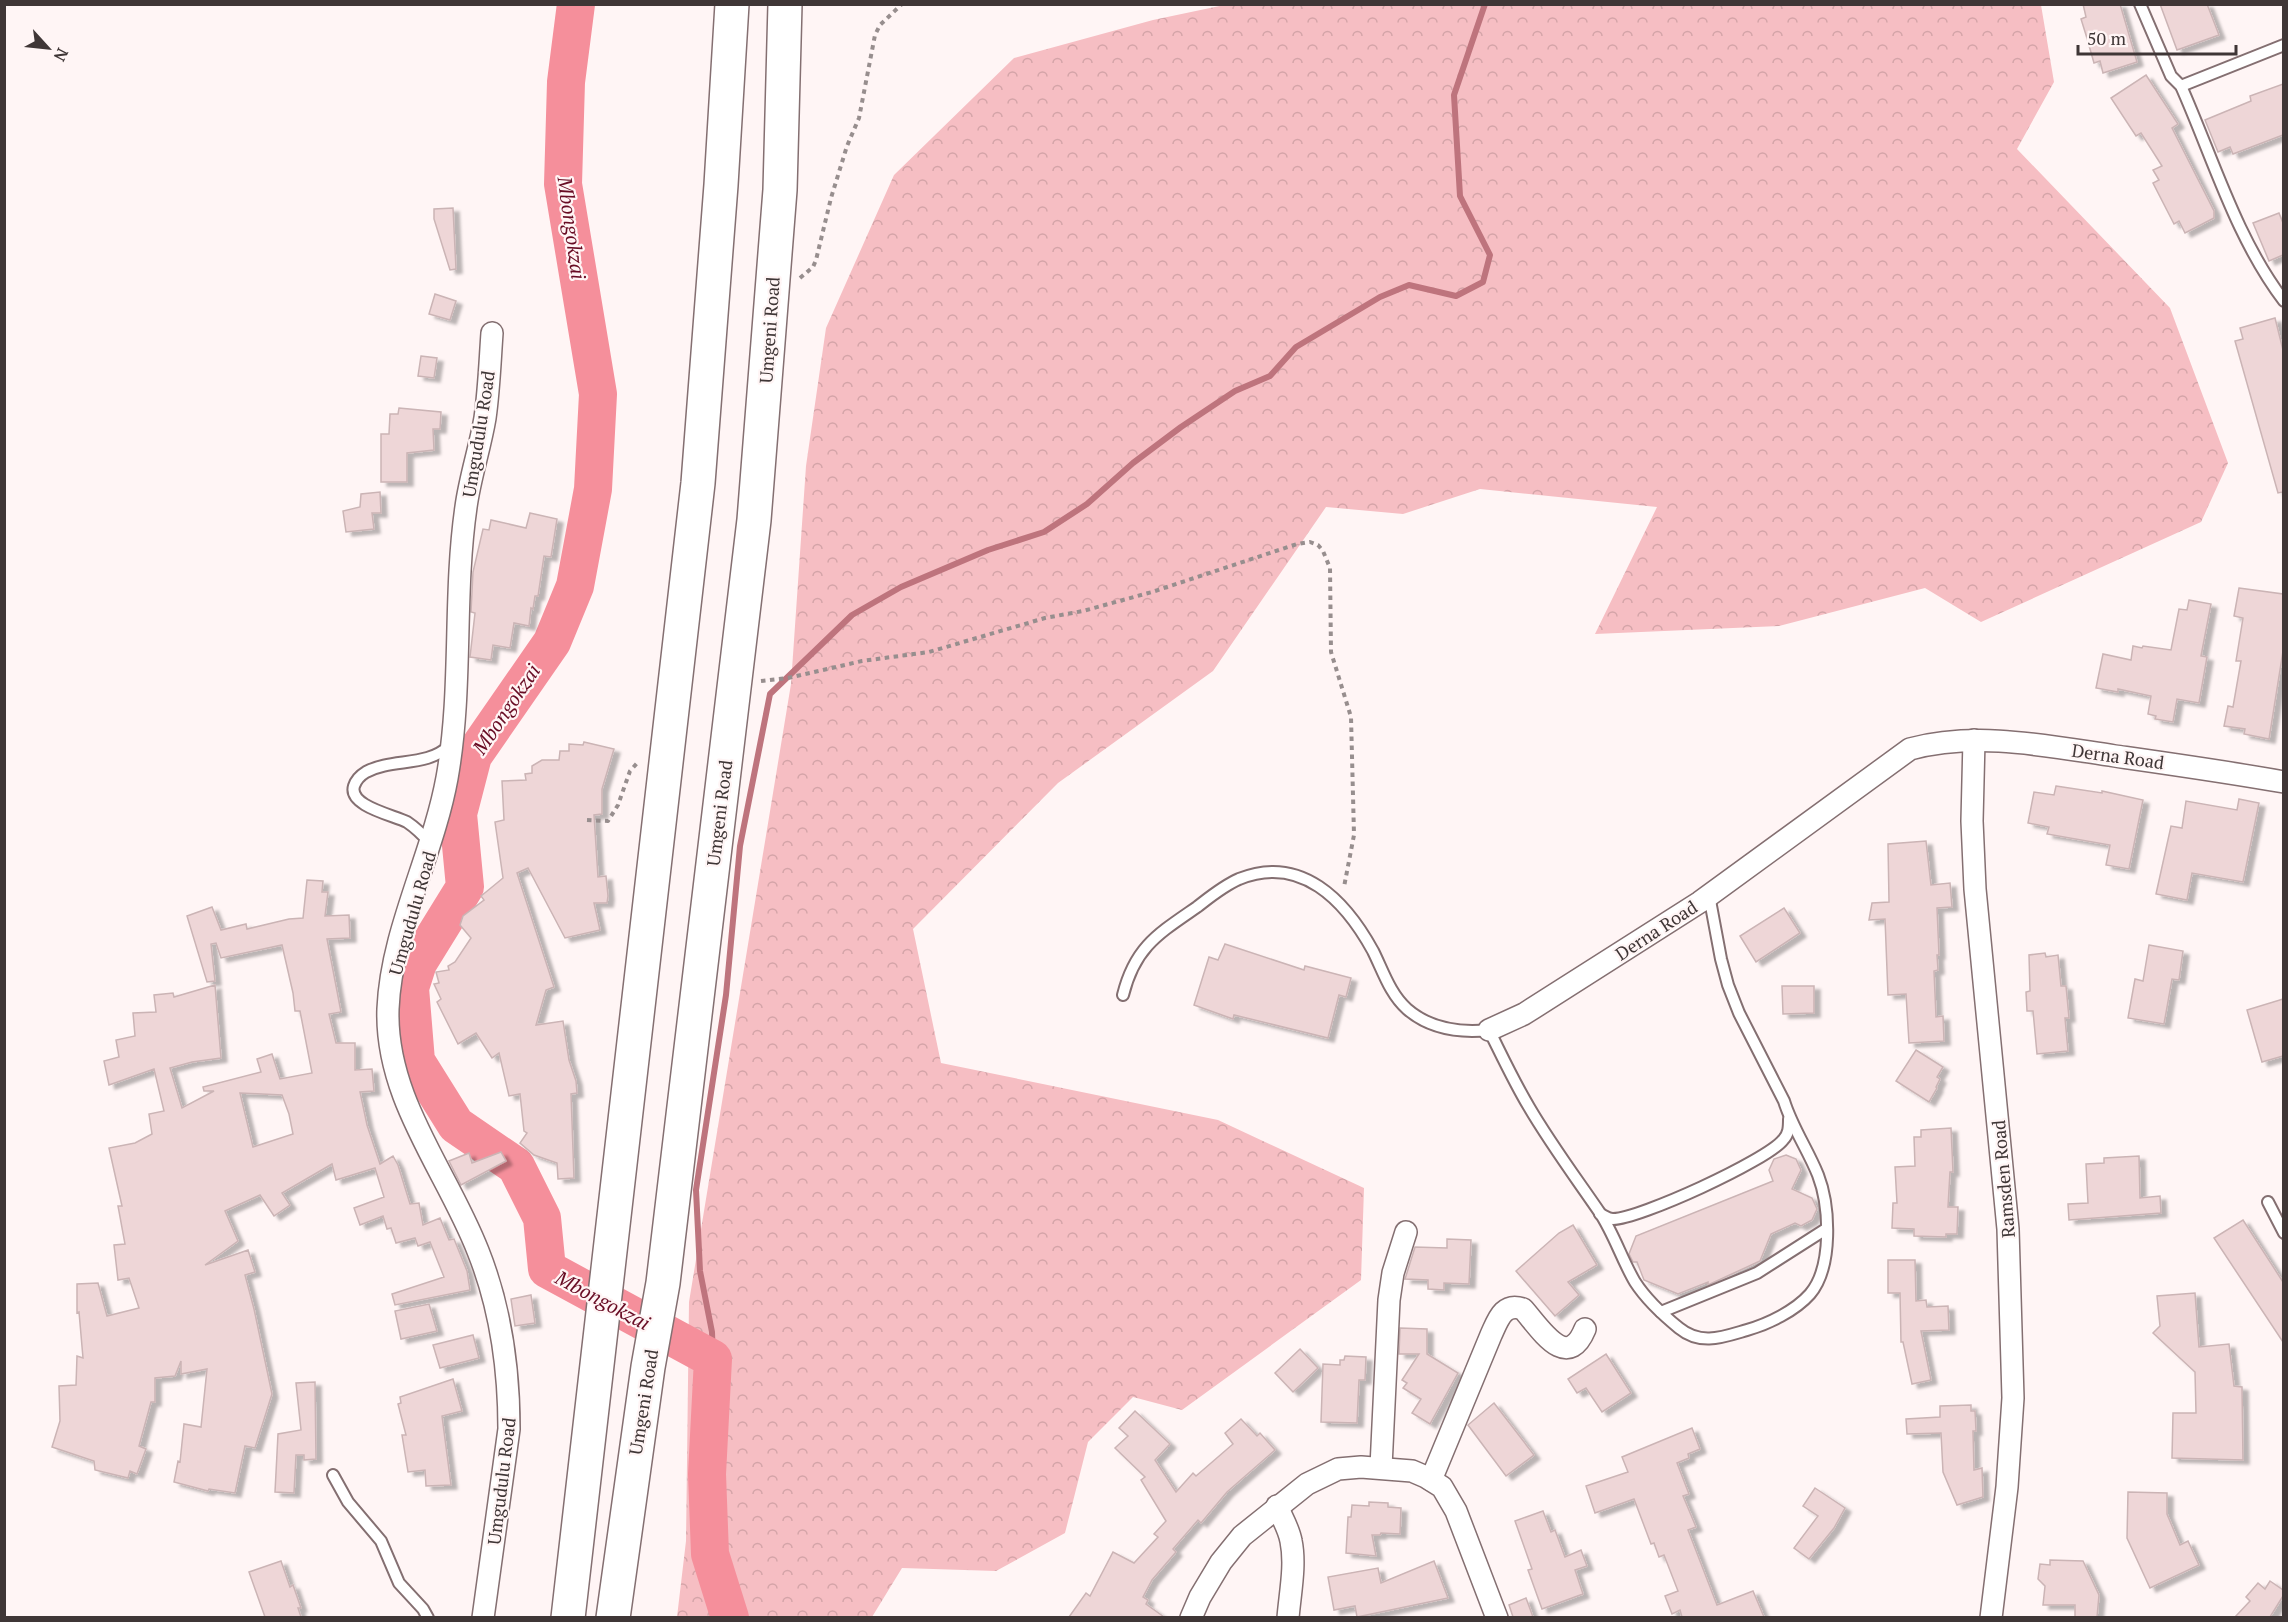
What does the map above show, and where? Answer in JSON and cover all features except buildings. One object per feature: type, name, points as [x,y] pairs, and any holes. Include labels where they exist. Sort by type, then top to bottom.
[{"type":"highway","points":[[568,1617],[698,483],[722,185],[732,4]]},
{"type":"highway","name":"Umgeni Road","points":[[613,1617],[648,1367],[663,1283],[754,520],[780,190],[785,4]]},
{"type":"street","name":"Umgudulu Road","points":[[483,1617],[510,1429],[505,1357],[495,1306],[479,1252],[402,1092],[393,1060],[388,1010],[394,969],[404,928],[440,815],[452,744],[466,507],[485,418],[492,333]]},
{"type":"street","name":"Derna Road","points":[[1489,1030],[1524,1014],[1709,895],[1910,749],[1929,744],[1974,740],[2020,742],[2283,782]]},
{"type":"street","name":"Ramsden Road","points":[[1974,740],[1972,821],[1975,888],[2008,1228],[2013,1398],[2007,1487],[1991,1617]]},
{"type":"street","points":[[1381,1467],[1389,1300],[1393,1273],[1406,1232]]},
{"type":"street","points":[[1431,1480],[1491,1335],[1505,1309],[1517,1307],[1523,1309],[1555,1344],[1563,1348],[1576,1345],[1585,1329]]},
{"type":"street","points":[[1191,1617],[1221,1562],[1242,1536],[1276,1506],[1307,1484],[1338,1469],[1381,1467],[1412,1471],[1442,1487],[1456,1511],[1497,1617]]},
{"type":"street","points":[[1276,1506],[1292,1542],[1288,1617]]},
{"type":"lane","points":[[2140,4],[2171,76],[2181,86],[2235,218],[2266,279],[2283,301]]},
{"type":"lane","points":[[2181,86],[2283,45]]},
{"type":"lane","points":[[431,844],[409,824],[360,802],[353,788],[358,778],[368,771],[435,756],[452,744]]},
{"type":"lane","name":"Derna Road","points":[[1123,995],[1132,966],[1149,944],[1191,911],[1239,879],[1271,872],[1285,873],[1311,882],[1340,902],[1360,930],[1395,996],[1407,1009],[1425,1021],[1456,1031],[1489,1030]]},
{"type":"lane","points":[[1489,1030],[1529,1107],[1600,1214],[1636,1283],[1661,1312],[1696,1339],[1720,1337],[1761,1326],[1792,1308],[1810,1294],[1820,1278],[1824,1262],[1826,1203],[1818,1175],[1776,1083],[1739,1013],[1728,985],[1709,895]]},
{"type":"lane","points":[[1600,1214],[1610,1219],[1643,1212],[1748,1165],[1773,1150],[1785,1138],[1790,1128],[1789,1115]]},
{"type":"lane","points":[[2268,1202],[2282,1227]]},
{"type":"lane","points":[[1661,1312],[1756,1273],[1826,1229]]},
{"type":"lane","points":[[333,1475],[348,1502],[381,1540],[399,1583],[428,1617]]},
{"type":"path","points":[[796,281],[813,267],[816,260],[831,198],[847,146],[859,118],[875,35],[880,26],[902,4]]},
{"type":"path","points":[[788,678],[862,661],[929,652],[1045,618],[1083,611],[1152,592],[1297,544],[1310,542],[1318,544],[1330,568],[1331,652],[1351,717],[1354,835],[1340,902]]},
{"type":"green space","points":[[1229,4],[2041,5],[2054,82],[2017,149],[2170,308],[2228,463],[2201,522],[1981,622],[1925,588],[1779,626],[1595,634],[1657,507],[1480,489],[1403,514],[1326,507],[1213,671],[1058,783],[913,929],[941,1063],[1218,1120],[1364,1188],[1361,1280],[1182,1410],[1133,1397],[1088,1442],[1065,1533],[996,1571],[902,1568],[872,1617],[677,1617],[686,1541],[689,1302],[791,684],[806,466],[826,328],[894,175],[1014,58],[1153,20]]},
{"type":"waterway","name":"Mbongokzai","points":[[576,4],[566,82],[563,184],[598,394],[593,489],[575,586],[552,642],[473,756],[458,814],[465,887],[418,963],[410,988],[416,1061],[456,1125],[516,1166],[542,1218],[547,1269],[713,1359],[707,1474],[710,1554],[730,1618]]},
{"type":"waterway","points":[[713,1359],[712,1332],[700,1271],[696,1190],[726,995],[740,846],[770,694],[852,615],[901,587],[988,550],[1044,532],[1087,504],[1133,463],[1181,427],[1235,391],[1270,376],[1296,347],[1380,297],[1409,285],[1456,296],[1483,282],[1490,255],[1460,196],[1454,95],[1485,4]]}]
